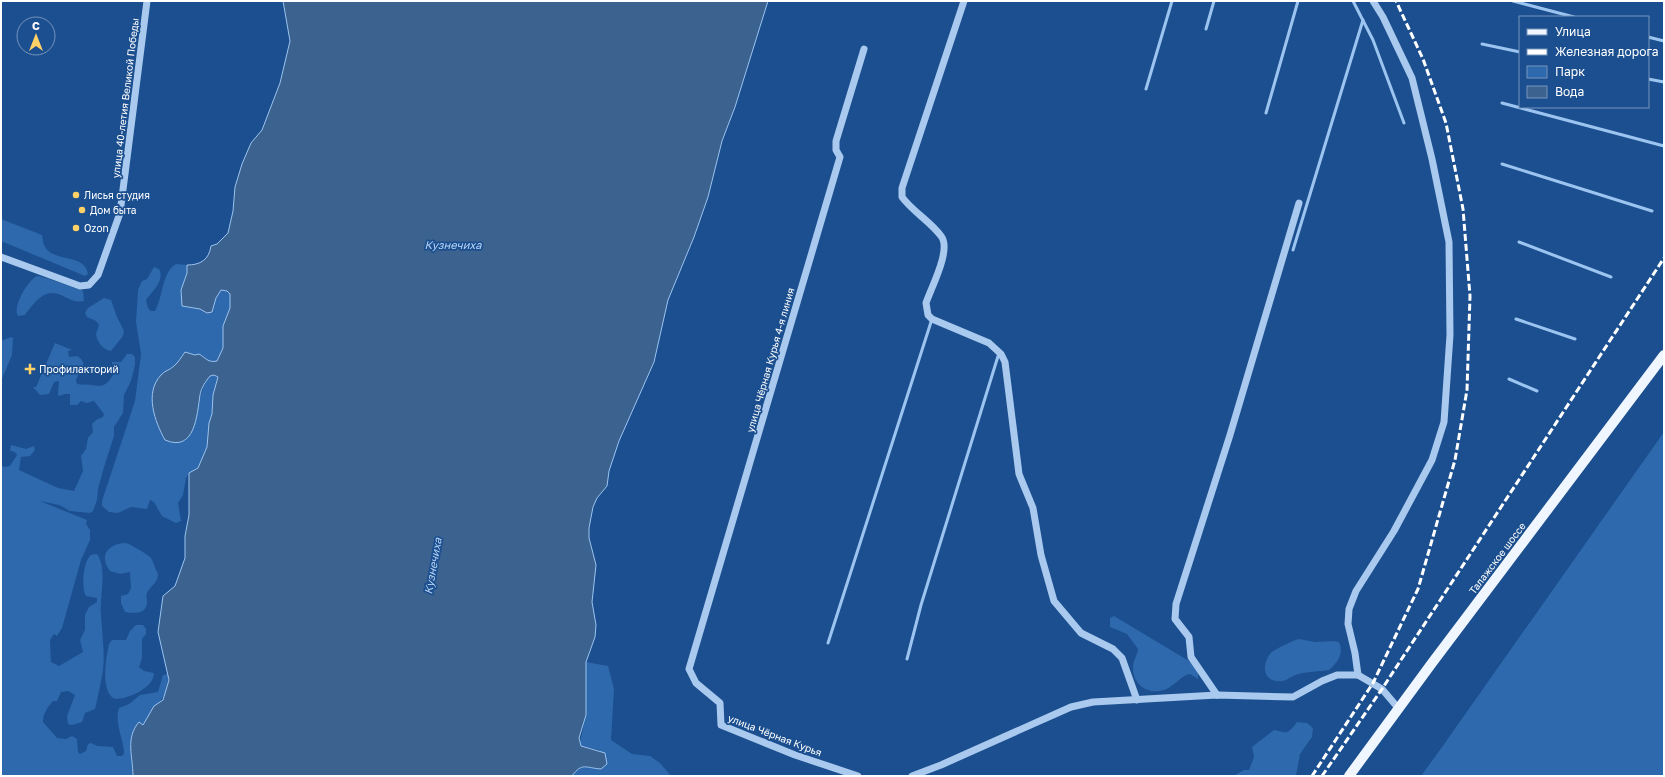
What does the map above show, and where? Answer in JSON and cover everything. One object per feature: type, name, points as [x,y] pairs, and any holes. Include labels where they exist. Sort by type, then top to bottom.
[{"type":"main road","name":"Талажское шоссе","points":[[1349,776],[1664,355]]},
{"type":"street","name":"улица 40-летия Великой Победы","points":[[1,257],[80,286],[89,285],[98,275],[120,213],[147,1]]},
{"type":"street","points":[[964,1],[902,188],[902,197],[907,204],[942,237],[945,248],[926,303],[926,310],[932,319],[989,343],[1001,354],[1005,362],[1019,474],[1033,508],[1041,555],[1047,581],[1054,601],[1081,633],[1114,649],[1122,658],[1137,700]]},
{"type":"street","points":[[1358,675],[1355,653],[1348,624],[1349,609],[1356,591],[1394,531],[1432,460],[1444,422],[1450,336],[1449,242],[1432,159],[1412,78],[1383,17],[1373,1]]},
{"type":"street","name":"улица Чёрная Курья 4-я линия","points":[[691,676],[689,669],[840,157],[836,150],[836,141],[864,49]]},
{"type":"street","points":[[1217,695],[1191,657],[1189,637],[1175,619],[1176,604],[1230,435],[1299,203]]},
{"type":"street","points":[[912,776],[941,765],[1072,707],[1093,702],[1217,695],[1293,697],[1322,681],[1337,675],[1358,675],[1382,689],[1399,709]]},
{"type":"street","name":"улица Чёрная Курья","points":[[691,676],[696,683],[720,703],[721,725],[795,754],[858,776]]},
{"type":"green space","points":[[1,219],[42,235],[44,246],[50,252],[76,260],[86,267],[88,274],[85,276],[1,241]]},
{"type":"green space","points":[[176,264],[187,265],[187,273],[181,290],[183,306],[204,311],[215,303],[221,290],[227,291],[230,294],[230,308],[223,335],[223,348],[217,361],[207,361],[204,357],[185,352],[174,367],[161,375],[153,390],[153,408],[157,424],[165,440],[185,441],[194,425],[205,383],[210,376],[214,375],[218,377],[206,451],[198,468],[189,473],[186,478],[183,495],[178,503],[181,521],[176,523],[162,516],[154,502],[150,500],[147,509],[131,507],[118,513],[109,512],[102,506],[102,501],[135,401],[141,354],[136,322],[138,290],[142,281],[147,279],[154,267],[159,269],[159,281],[155,289],[146,300],[148,308],[151,311],[155,311],[165,279],[171,268]]},
{"type":"green space","points":[[37,276],[83,291],[84,301],[75,301],[57,293],[45,294],[36,301],[25,315],[18,316],[17,307],[19,300],[25,288],[33,278]]},
{"type":"green space","points":[[104,298],[111,300],[124,331],[123,336],[111,351],[105,349],[99,343],[96,334],[99,325],[96,321],[87,317],[85,313],[88,308]]},
{"type":"green space","points":[[11,337],[13,338],[12,355],[1,381],[1,341]]},
{"type":"green space","points":[[55,343],[72,350],[68,351],[69,357],[77,356],[83,362],[77,376],[77,384],[99,386],[106,384],[113,375],[112,362],[121,362],[127,354],[132,354],[135,357],[135,365],[131,381],[124,395],[123,413],[114,427],[114,436],[104,467],[98,489],[97,500],[93,511],[90,513],[70,511],[59,505],[40,501],[87,520],[86,524],[90,530],[90,540],[81,560],[62,628],[57,636],[54,634],[50,640],[51,662],[59,666],[83,652],[80,640],[85,630],[85,615],[89,607],[97,602],[97,598],[86,596],[84,592],[83,581],[85,568],[88,558],[91,555],[97,554],[100,560],[103,575],[101,608],[104,656],[103,670],[95,709],[85,713],[82,722],[72,725],[68,724],[67,716],[75,695],[68,691],[61,692],[57,701],[53,701],[47,709],[43,722],[57,738],[66,739],[72,736],[77,739],[78,752],[80,754],[86,751],[88,744],[91,743],[97,746],[113,747],[117,756],[122,756],[124,754],[124,748],[118,726],[119,708],[129,704],[140,695],[158,692],[163,675],[168,674],[168,683],[164,696],[143,725],[139,722],[132,735],[131,748],[133,776],[1,776],[1,465],[4,467],[10,466],[17,455],[10,450],[11,445],[26,449],[34,446],[35,450],[30,456],[21,457],[19,470],[58,488],[74,491],[83,471],[81,456],[86,449],[88,438],[93,432],[92,424],[96,420],[103,417],[104,414],[94,401],[87,403],[81,401],[77,405],[70,405],[70,394],[58,395],[59,381],[54,382],[49,394],[40,395],[33,387],[36,387]]},
{"type":"green space","points":[[1664,432],[1664,776],[1421,776],[1442,747]]},
{"type":"green space","points":[[126,543],[150,557],[158,574],[156,582],[147,593],[145,609],[136,613],[125,612],[121,603],[121,596],[128,594],[131,588],[130,572],[120,574],[110,571],[105,560],[105,555],[110,548],[115,545]]},
{"type":"green space","points":[[1114,616],[1189,661],[1196,669],[1198,679],[1190,674],[1182,677],[1170,687],[1163,690],[1151,691],[1145,689],[1136,680],[1134,674],[1133,667],[1138,649],[1127,634],[1110,627],[1110,618]]},
{"type":"green space","points":[[136,625],[143,625],[146,629],[146,634],[142,639],[142,658],[139,667],[144,671],[154,673],[153,678],[145,688],[139,692],[127,697],[115,699],[110,695],[107,689],[105,674],[109,644],[112,640],[126,640],[130,631]]},
{"type":"green space","points":[[1299,639],[1315,642],[1339,642],[1341,650],[1339,658],[1329,670],[1303,673],[1283,681],[1271,680],[1265,669],[1265,664],[1269,655],[1277,649]]},
{"type":"green space","points":[[586,662],[608,666],[614,689],[611,740],[632,754],[650,756],[660,763],[671,776],[572,776],[582,768],[599,768],[607,764],[599,750],[581,746],[580,742],[586,715]]},
{"type":"green space","points":[[1297,722],[1307,723],[1313,728],[1312,737],[1300,754],[1296,776],[1233,776],[1244,770],[1249,770],[1254,757],[1252,747],[1274,730],[1287,732]]},
{"type":"water","name":"Кузнечиха","points":[[283,1],[768,1],[735,107],[722,141],[708,197],[694,237],[668,300],[654,362],[619,441],[609,471],[607,486],[597,498],[593,507],[589,528],[589,538],[596,565],[592,602],[596,625],[595,637],[586,662],[586,715],[579,738],[581,746],[605,753],[607,764],[601,769],[582,767],[572,776],[133,776],[131,748],[132,735],[139,722],[143,725],[154,706],[163,700],[169,680],[158,632],[163,596],[175,586],[185,558],[185,536],[189,515],[189,473],[198,468],[207,447],[213,395],[218,377],[214,375],[210,376],[204,385],[201,392],[193,430],[183,441],[175,443],[165,440],[158,425],[153,408],[153,390],[161,375],[171,369],[185,352],[195,355],[199,354],[207,360],[217,361],[223,348],[223,326],[230,308],[230,294],[227,291],[221,290],[216,298],[212,312],[207,313],[200,309],[182,306],[181,290],[187,273],[187,265],[200,263],[203,261],[208,255],[211,246],[217,244],[228,233],[233,211],[235,187],[242,164],[251,143],[262,130],[280,83],[290,41]]},
{"type":"waterway","points":[[1146,89],[1172,1]]},
{"type":"waterway","points":[[1206,29],[1214,1]]},
{"type":"waterway","points":[[1266,113],[1298,1]]},
{"type":"waterway","points":[[1353,1],[1373,40],[1404,123]]},
{"type":"waterway","points":[[1513,1],[1570,16]]},
{"type":"waterway","points":[[1293,250],[1363,20]]},
{"type":"waterway","points":[[1649,37],[1664,41]]},
{"type":"waterway","points":[[1482,44],[1519,52]]},
{"type":"waterway","points":[[1649,79],[1664,82]]},
{"type":"waterway","points":[[1502,103],[1519,108]]},
{"type":"waterway","points":[[1521,108],[1664,146]]},
{"type":"waterway","points":[[1502,164],[1652,211]]},
{"type":"waterway","points":[[1519,242],[1611,277]]},
{"type":"waterway","points":[[1516,319],[1575,339]]},
{"type":"waterway","points":[[828,643],[931,322]]},
{"type":"waterway","points":[[907,659],[921,605],[999,353]]},
{"type":"waterway","points":[[1509,379],[1537,391]]},
{"type":"railway","points":[[1312,776],[1373,683],[1418,589],[1455,460],[1467,390],[1470,296],[1463,209],[1446,123],[1423,59],[1396,1]]},
{"type":"railway","points":[[1322,776],[1382,689],[1664,258]]},
{"type":"place","name":"Лисья студия","points":[[76,195]]},
{"type":"place","name":"Дом быта","points":[[82,210]]},
{"type":"place","name":"Ozon","points":[[76,228]]},
{"type":"place","name":"Профилакторий","points":[[30,369]]}]
